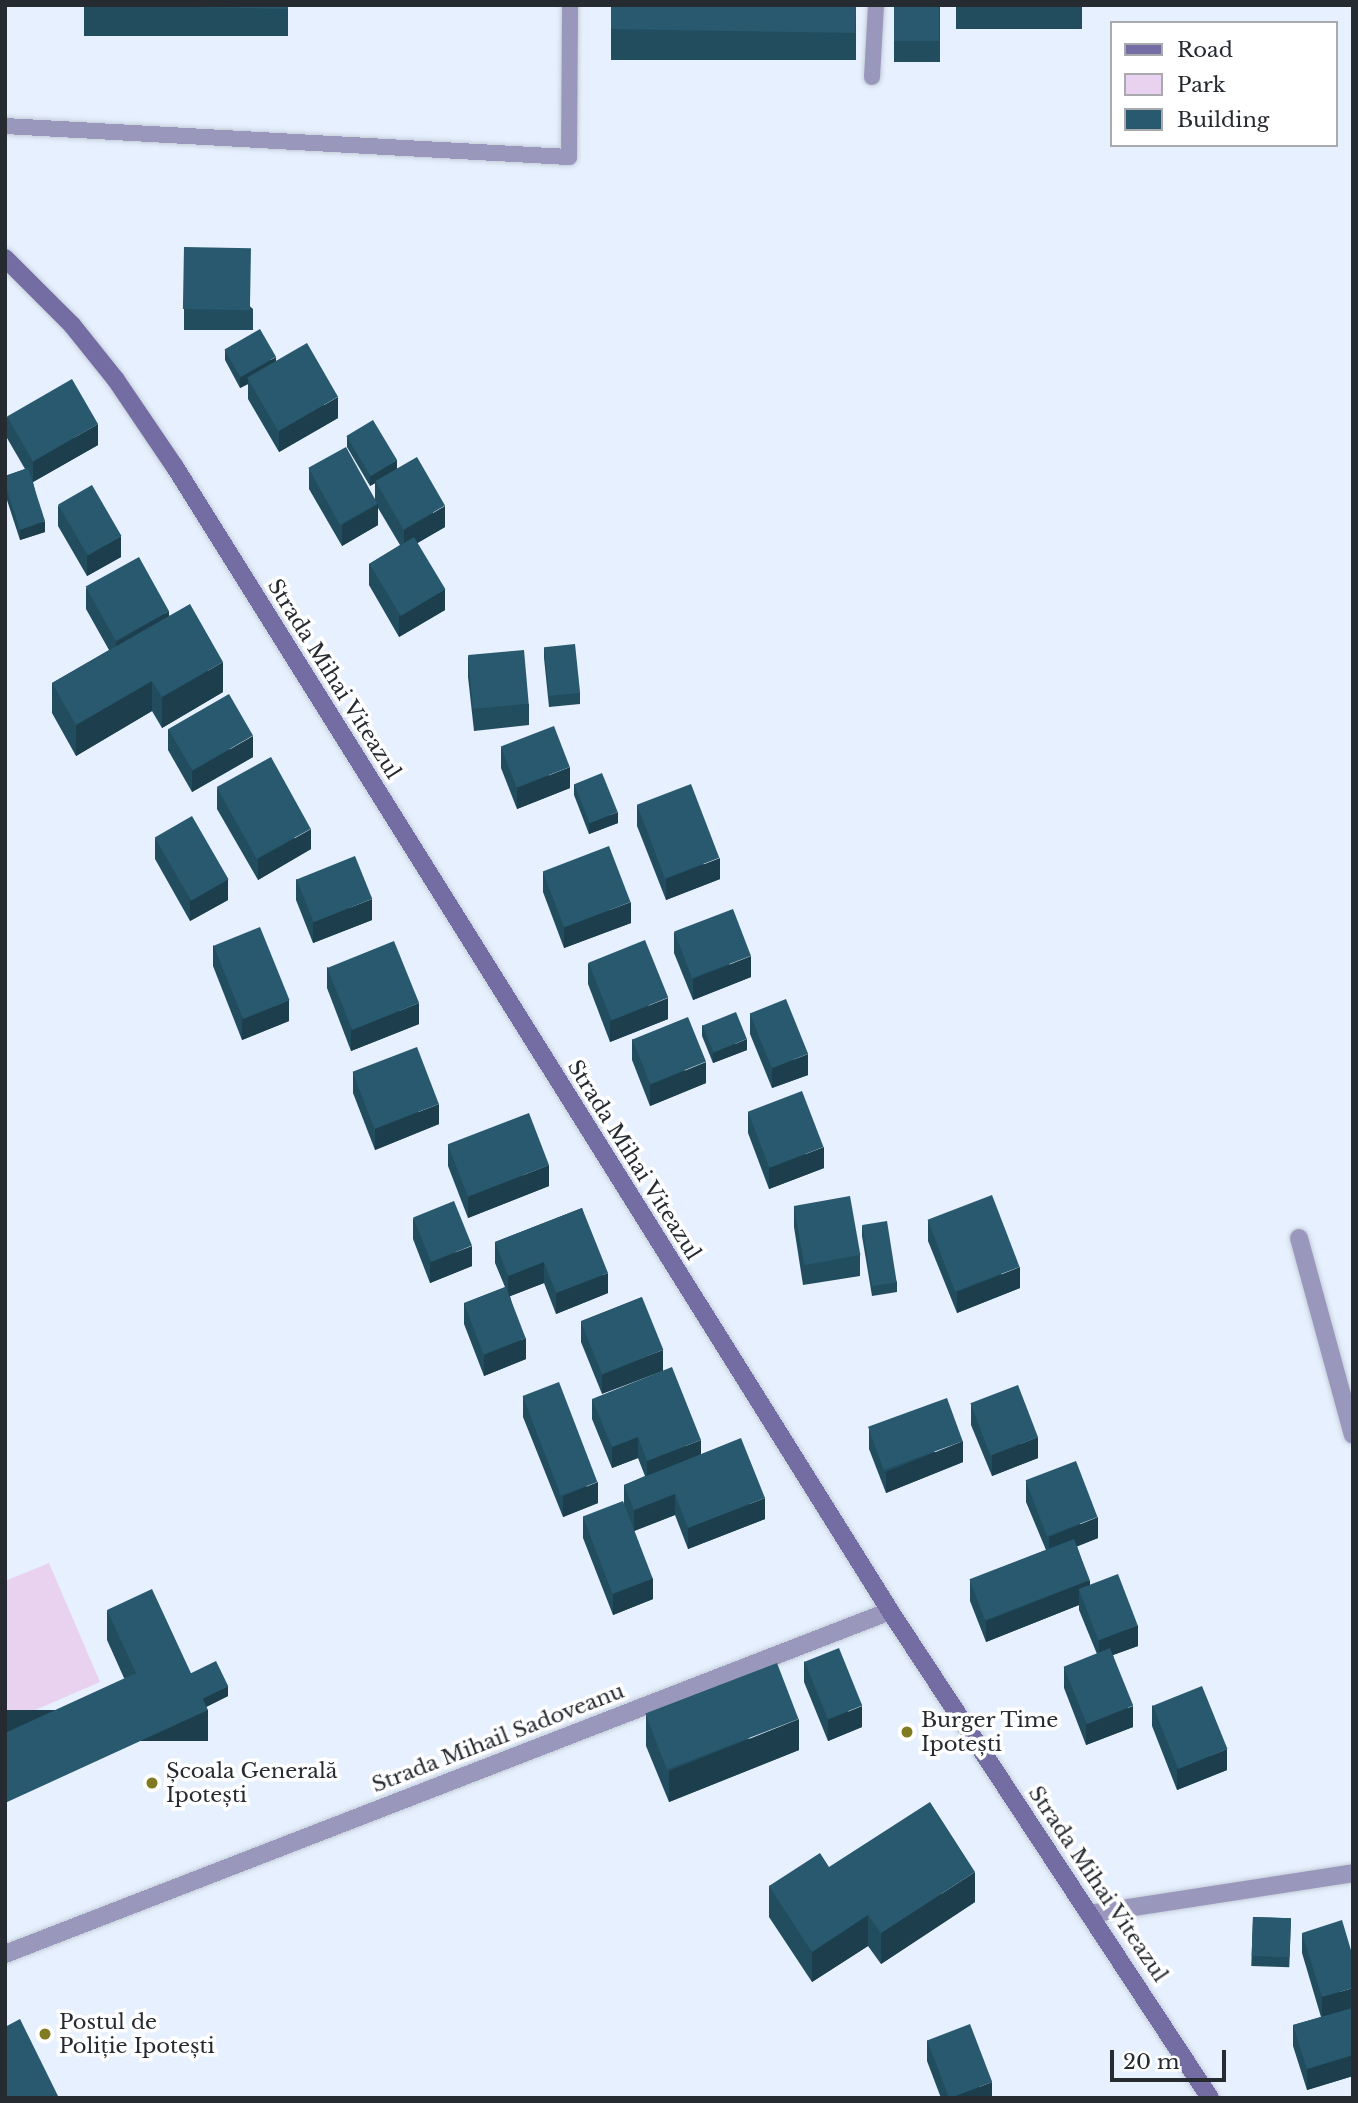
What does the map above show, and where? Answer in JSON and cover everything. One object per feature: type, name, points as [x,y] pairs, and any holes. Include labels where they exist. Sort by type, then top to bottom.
[{"type":"main road","name":"Strada Mihai Viteazul","points":[[5,258],[86,343],[175,467],[890,1611],[1210,2098]]},
{"type":"street","points":[[1299,1238],[1353,1435]]},
{"type":"street","name":"Strada Mihail Sadoveanu","points":[[5,1954],[890,1611]]},
{"type":"street","points":[[1090,1914],[1353,1873]]},
{"type":"lane","points":[[5,126],[569,157],[570,5]]},
{"type":"lane","points":[[872,77],[876,5]]},
{"type":"green space","points":[[49,1563],[100,1682],[5,1723],[5,1581]]},
{"type":"building","points":[[84,5],[288,5],[288,9]]},
{"type":"building","points":[[611,5],[856,5],[855,33],[611,29]]},
{"type":"building","points":[[894,5],[939,5],[939,41],[894,41]]},
{"type":"building","points":[[184,247],[251,248],[250,310],[183,309]]},
{"type":"building","points":[[260,329],[276,357],[240,377],[224,350]]},
{"type":"building","points":[[307,343],[338,397],[278,431],[247,378]]},
{"type":"building","points":[[72,379],[98,424],[33,462],[7,416]]},
{"type":"building","points":[[373,420],[397,460],[371,476],[346,436]]},
{"type":"building","points":[[346,447],[378,504],[340,525],[308,468]]},
{"type":"building","points":[[417,457],[445,505],[403,529],[375,481]]},
{"type":"building","points":[[28,468],[45,521],[20,530],[5,484],[5,476]]},
{"type":"building","points":[[92,485],[122,536],[88,556],[58,505]]},
{"type":"building","points":[[414,537],[445,589],[401,616],[369,564]]},
{"type":"building","points":[[139,557],[169,611],[116,641],[86,587]]},
{"type":"building","points":[[190,604],[223,662],[162,697],[152,681],[76,725],[52,683]]},
{"type":"building","points":[[575,644],[580,693],[549,696],[544,647]]},
{"type":"building","points":[[524,650],[529,704],[473,709],[468,655]]},
{"type":"building","points":[[229,694],[253,736],[192,771],[168,729]]},
{"type":"building","points":[[554,726],[570,767],[517,788],[501,746]]},
{"type":"building","points":[[271,757],[311,829],[257,859],[217,787]]},
{"type":"building","points":[[602,773],[618,812],[590,823],[574,784]]},
{"type":"building","points":[[691,784],[719,858],[665,879],[637,805]]},
{"type":"building","points":[[192,816],[228,879],[191,901],[155,838]]},
{"type":"building","points":[[609,846],[631,902],[564,927],[543,871]]},
{"type":"building","points":[[355,856],[372,899],[314,922],[297,880]]},
{"type":"building","points":[[733,909],[751,956],[692,978],[674,932]]},
{"type":"building","points":[[260,927],[290,1000],[243,1019],[214,946]]},
{"type":"building","points":[[645,940],[668,997],[612,1020],[588,963]]},
{"type":"building","points":[[394,941],[419,1003],[352,1030],[327,968]]},
{"type":"building","points":[[786,999],[808,1054],[772,1068],[750,1014]]},
{"type":"building","points":[[736,1012],[747,1039],[713,1052],[703,1025]]},
{"type":"building","points":[[688,1017],[706,1062],[650,1084],[632,1039]]},
{"type":"building","points":[[417,1047],[439,1104],[374,1129],[353,1072]]},
{"type":"building","points":[[802,1091],[824,1147],[769,1168],[748,1112]]},
{"type":"building","points":[[529,1113],[549,1165],[468,1196],[448,1144]]},
{"type":"building","points":[[992,1195],[1020,1267],[955,1292],[928,1220]]},
{"type":"building","points":[[850,1196],[860,1255],[804,1265],[794,1206]]},
{"type":"building","points":[[454,1201],[472,1246],[431,1262],[413,1217]]},
{"type":"building","points":[[582,1208],[608,1273],[556,1293],[544,1262],[508,1276],[495,1242]]},
{"type":"building","points":[[887,1221],[897,1282],[872,1286],[862,1225]]},
{"type":"building","points":[[506,1287],[526,1338],[484,1354],[464,1303]]},
{"type":"building","points":[[642,1297],[663,1350],[602,1375],[581,1322]]},
{"type":"building","points":[[672,1367],[701,1440],[647,1461],[638,1437],[612,1447],[592,1399]]},
{"type":"building","points":[[559,1382],[597,1482],[561,1496],[523,1396]]},
{"type":"building","points":[[1018,1385],[1038,1437],[990,1456],[970,1403]]},
{"type":"building","points":[[947,1398],[963,1441],[884,1470],[868,1427]]},
{"type":"building","points":[[741,1438],[765,1498],[688,1528],[675,1494],[634,1510],[624,1485]]},
{"type":"building","points":[[1076,1461],[1098,1517],[1047,1536],[1026,1480]]},
{"type":"building","points":[[623,1501],[653,1578],[613,1594],[583,1516]]},
{"type":"building","points":[[1074,1539],[1090,1580],[985,1620],[969,1579]]},
{"type":"building","points":[[1118,1574],[1138,1625],[1098,1640],[1079,1589]]},
{"type":"building","points":[[152,1589],[208,1710],[5,1803],[5,1733],[136,1673],[107,1610]]},
{"type":"building","points":[[839,1648],[862,1705],[828,1719],[805,1662]]},
{"type":"building","points":[[1110,1648],[1133,1705],[1087,1724],[1064,1667]]},
{"type":"building","points":[[216,1661],[228,1686],[202,1699],[190,1674]]},
{"type":"building","points":[[777,1663],[799,1719],[667,1770],[645,1714]]},
{"type":"building","points":[[1202,1686],[1227,1749],[1178,1769],[1153,1706]]},
{"type":"building","points":[[930,1802],[975,1872],[881,1933],[868,1915],[812,1952],[769,1886],[820,1853],[829,1867]]},
{"type":"building","points":[[1253,1917],[1291,1918],[1290,1957],[1252,1956]]},
{"type":"building","points":[[1342,1920],[1353,1957],[1353,1988],[1322,1997],[1302,1933]]},
{"type":"building","points":[[1352,2008],[1353,2055],[1307,2069],[1293,2025]]},
{"type":"building","points":[[20,2019],[59,2098],[5,2098],[5,2027]]},
{"type":"building","points":[[970,2024],[992,2082],[949,2098],[927,2040]]},
{"type":"place","name":"Burger Time Ipotești","points":[[907,1732]]},
{"type":"place","name":"Școala Generală Ipotești","points":[[152,1783]]},
{"type":"place","name":"Postul de Poliție Ipotești","points":[[45,2034]]}]
